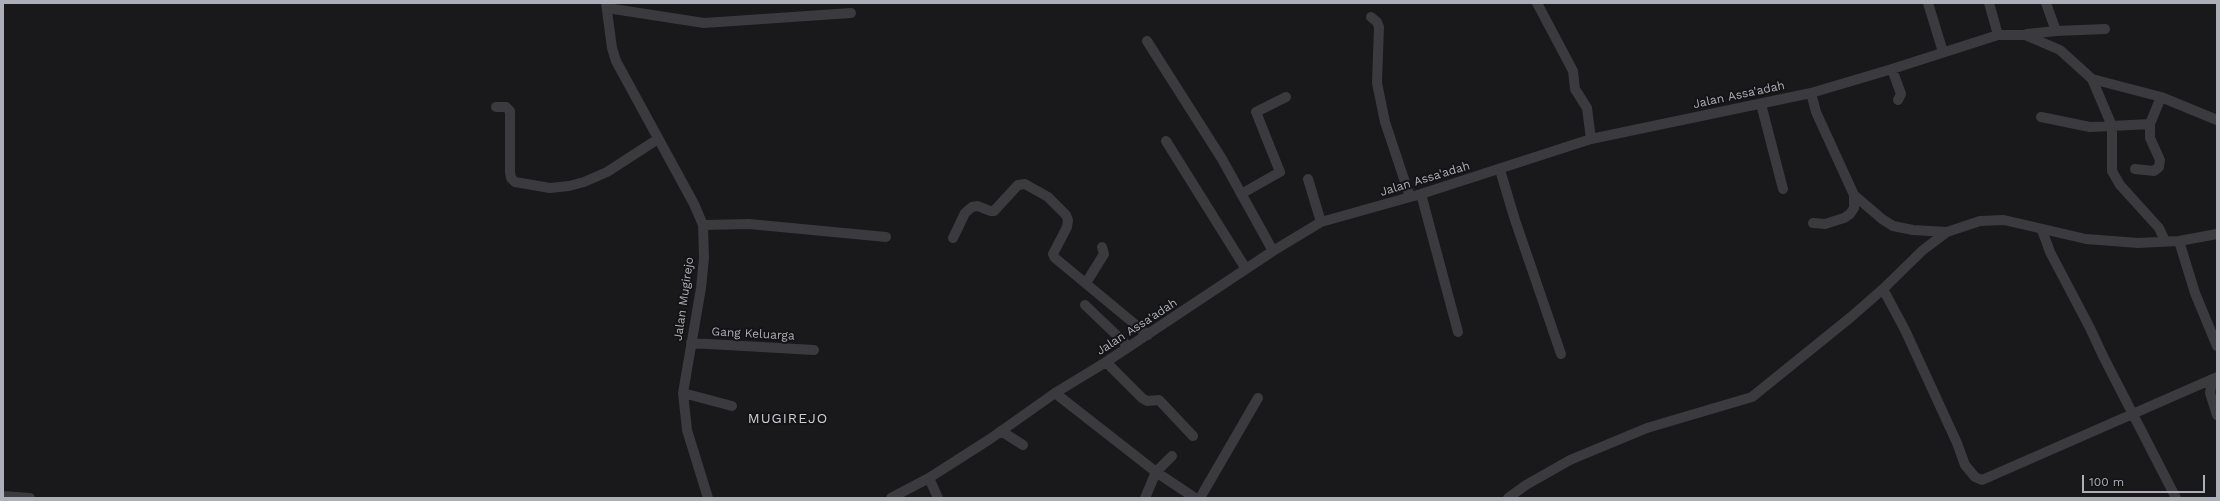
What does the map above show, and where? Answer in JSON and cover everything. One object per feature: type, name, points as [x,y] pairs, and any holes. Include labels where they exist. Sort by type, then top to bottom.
[{"type":"street","points":[[1537,3],[1573,71],[1575,89],[1587,108],[1591,139]]},
{"type":"street","points":[[1928,3],[1943,52]]},
{"type":"street","points":[[1989,3],[1998,35]]},
{"type":"street","points":[[2046,3],[2056,31]]},
{"type":"street","points":[[606,6],[704,23],[851,13]]},
{"type":"street","name":"Jalan Mugirejo","points":[[606,6],[612,48],[616,61],[694,204],[703,225],[704,258],[701,288],[683,394],[687,430],[708,498]]},
{"type":"street","points":[[1371,17],[1377,22],[1379,27],[1377,83],[1380,99],[1385,122],[1410,197]]},
{"type":"street","name":"Jalan Assa'adah","points":[[891,498],[929,478],[1002,431],[1055,393],[1148,335],[1273,251],[1321,222],[1500,170],[1591,139],[1811,93],[1998,35],[2025,35],[2056,31],[2104,29]]},
{"type":"street","points":[[2025,35],[2060,50],[2092,79],[2112,126],[2112,171],[2120,185],[2158,228],[2165,241]]},
{"type":"street","points":[[1147,41],[1222,159],[1273,251]]},
{"type":"street","points":[[1892,69],[1901,94],[1898,100]]},
{"type":"street","points":[[2092,79],[2161,97],[2217,120]]},
{"type":"street","points":[[1811,93],[1816,112],[1854,195],[1869,210],[1893,226],[1913,230],[1947,232]]},
{"type":"street","points":[[1241,194],[1280,172],[1256,112],[1286,97]]},
{"type":"street","points":[[2135,168],[2154,171],[2160,167],[2160,160],[2150,138],[2150,124],[2161,97]]},
{"type":"street","points":[[1760,104],[1783,189]]},
{"type":"street","points":[[496,107],[506,107],[510,111],[510,172],[511,178],[515,182],[550,188],[569,186],[584,182],[607,172],[658,139]]},
{"type":"street","points":[[2041,117],[2090,127],[2150,124]]},
{"type":"street","points":[[1166,141],[1246,269]]},
{"type":"street","points":[[1500,170],[1515,220],[1561,354]]},
{"type":"street","points":[[1308,179],[1321,222]]},
{"type":"street","points":[[953,238],[965,213],[972,207],[978,206],[994,211],[1018,185],[1025,184],[1048,197],[1066,215],[1068,220],[1067,228],[1053,254],[1061,264],[1148,335]]},
{"type":"street","points":[[1421,194],[1458,332]]},
{"type":"street","points":[[1813,223],[1825,224],[1850,214],[1854,208],[1854,195]]},
{"type":"street","points":[[1508,498],[1526,485],[1570,460],[1646,428],[1752,397],[1883,289],[1923,250],[1947,232],[1980,221],[2004,220],[2027,224],[2042,230],[2086,239],[2138,244],[2179,241],[2217,234]]},
{"type":"street","points":[[703,225],[749,224],[886,237]]},
{"type":"street","points":[[2042,230],[2050,252],[2176,498]]},
{"type":"street","points":[[2179,241],[2197,298],[2217,346]]},
{"type":"street","points":[[1086,283],[1104,254],[1102,247]]},
{"type":"street","points":[[1883,289],[1905,330],[1957,443],[1965,465],[1975,477],[1988,479],[2214,378]]},
{"type":"street","points":[[1085,305],[1129,347]]},
{"type":"street","name":"Gang Keluarga","points":[[691,343],[814,350]]},
{"type":"street","points":[[1106,362],[1142,398],[1147,401],[1159,400],[1193,436]]},
{"type":"street","points":[[2214,378],[2210,393],[2217,414]]},
{"type":"street","points":[[1055,393],[1156,472],[1195,498]]},
{"type":"street","points":[[683,394],[732,406]]},
{"type":"street","points":[[1200,498],[1258,398]]},
{"type":"street","points":[[1002,431],[1023,445]]},
{"type":"street","points":[[1144,498],[1156,472],[1172,456]]},
{"type":"street","points":[[929,478],[938,498]]},
{"type":"street","points":[[3,496],[30,498]]},
{"type":"district","name":"MUGIREJO","points":[[788,419]]}]
